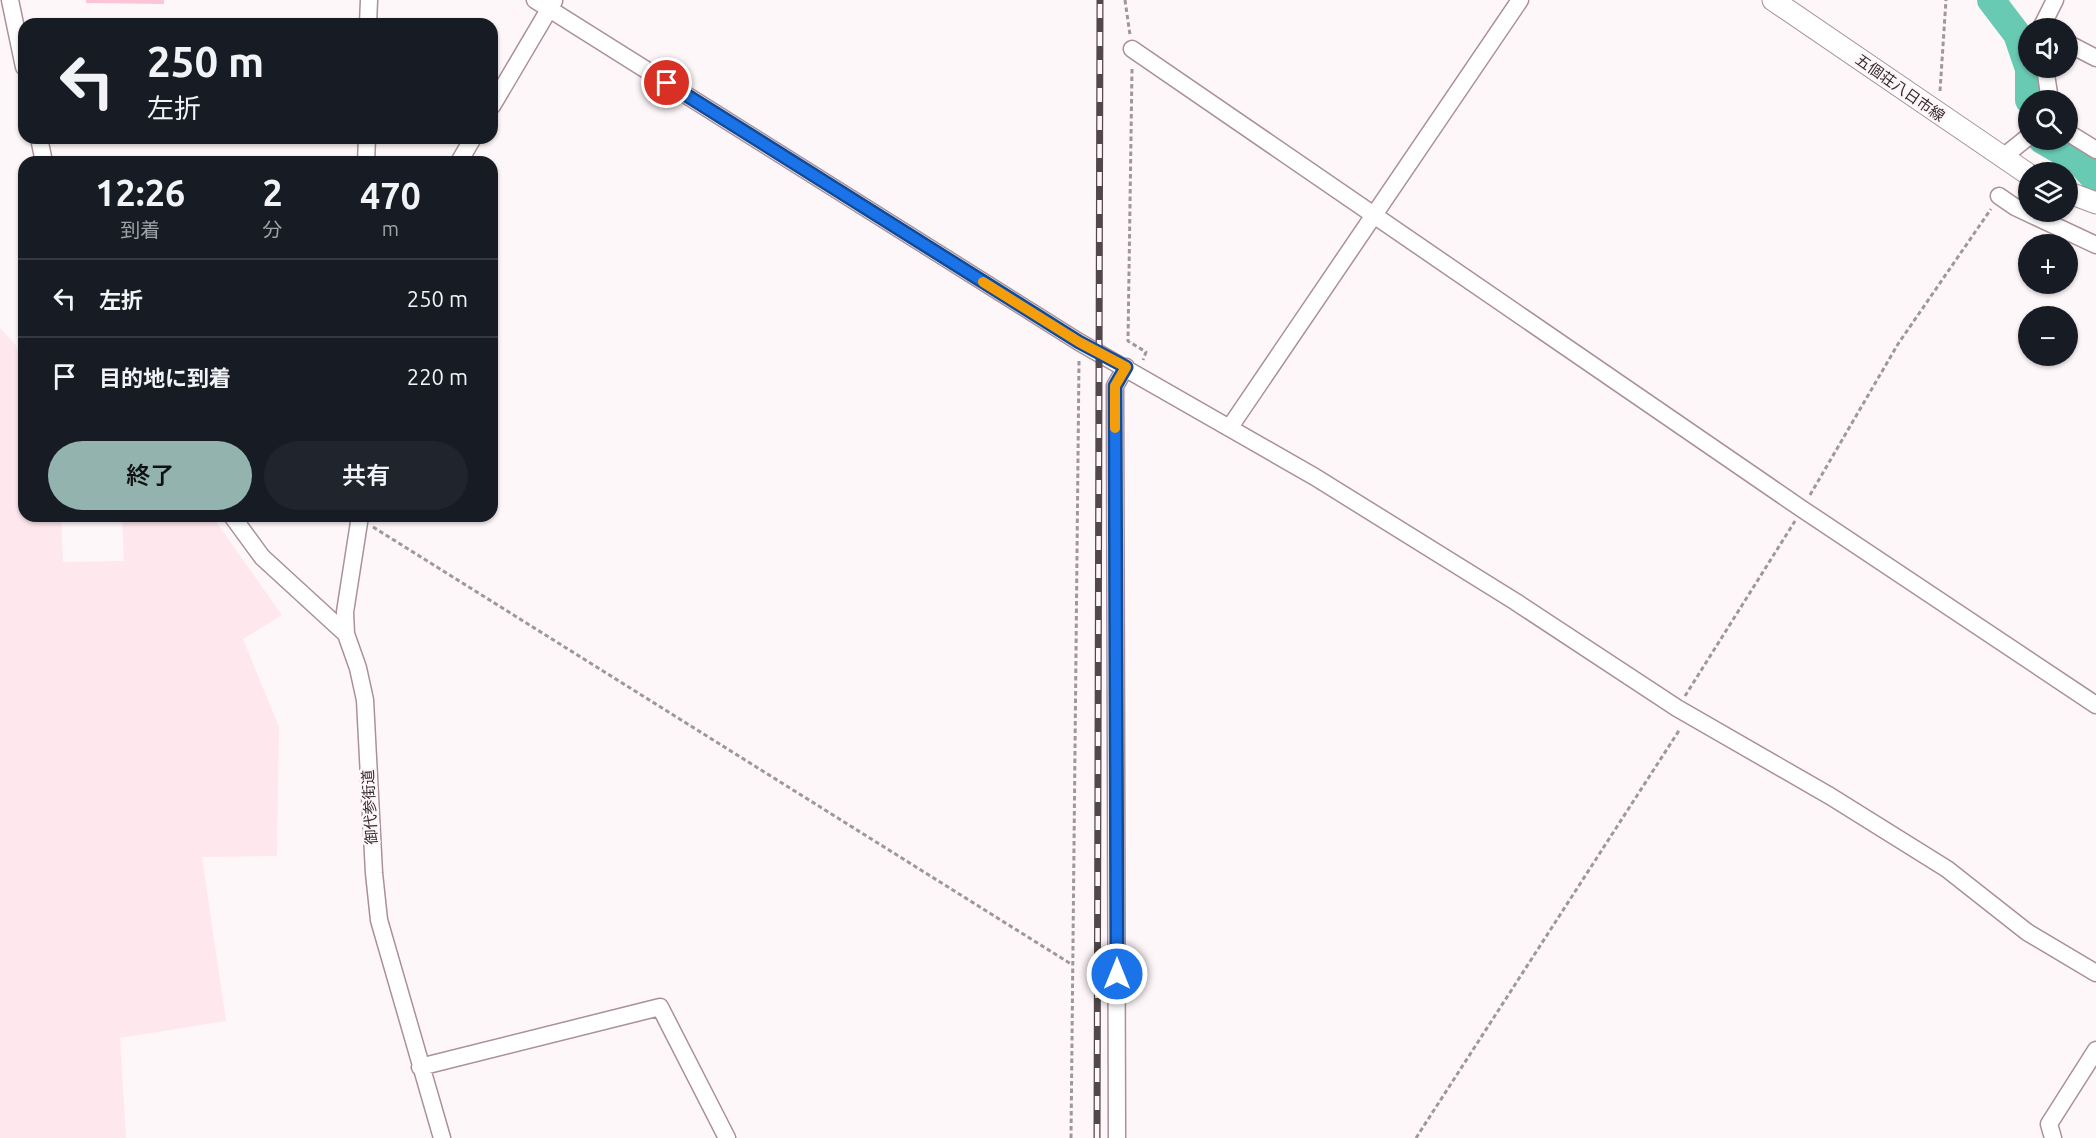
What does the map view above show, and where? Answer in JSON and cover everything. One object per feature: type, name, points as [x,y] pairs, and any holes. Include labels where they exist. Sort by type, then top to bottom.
[{"type":"main road","name":"五個荘八日市線","points":[[1773,0],[1937,113],[2015,147],[2022,162]]},
{"type":"main road","points":[[2078,196],[2096,203]]},
{"type":"street","points":[[10,0],[18,38]]},
{"type":"street","points":[[368,18],[369,0]]},
{"type":"street","points":[[535,0],[552,4],[1079,342],[1230,427],[1516,603],[1683,711],[1830,796],[1947,869],[2027,932],[2096,973]]},
{"type":"street","points":[[1230,427],[1520,0]]},
{"type":"street","points":[[2045,18],[2055,0]]},
{"type":"street","points":[[498,96],[552,4]]},
{"type":"street","points":[[1132,49],[1802,509],[2096,705]]},
{"type":"street","points":[[2078,49],[2096,58]]},
{"type":"street","points":[[2078,139],[2096,150]]},
{"type":"street","points":[[2000,196],[2015,207],[2096,245]]},
{"type":"street","points":[[1118,1138],[1115,386],[1131,370]]},
{"type":"street","name":"御代参街道","points":[[236,522],[262,557],[346,634],[358,668],[365,700],[374,873],[380,920],[442,1138]]},
{"type":"street","points":[[346,634],[345,612],[359,522]]},
{"type":"street","points":[[420,1067],[660,1006],[727,1138]]},
{"type":"street","points":[[2053,1138],[2049,1124],[2096,1050]]},
{"type":"path","points":[[1125,0],[1132,49],[1128,341],[1146,352],[1131,370]]},
{"type":"path","points":[[1937,113],[1940,104],[1946,0]]},
{"type":"path","points":[[1416,1138],[1683,711],[1899,344],[2000,196]]},
{"type":"path","points":[[1071,1138],[1079,342]]},
{"type":"path","points":[[368,522],[1071,964]]},
{"type":"shaded area","points":[[86,0],[164,0],[164,4],[86,3]]},
{"type":"shaded area","points":[[0,328],[15,344],[18,352],[18,522],[61,522],[63,562],[124,561],[122,522],[216,522],[282,615],[243,639],[279,727],[277,856],[202,857],[226,1021],[120,1038],[126,1138],[0,1138]]},
{"type":"waterway","points":[[1991,0],[2018,37]]},
{"type":"waterway","points":[[2029,78],[2029,90]]},
{"type":"waterway","points":[[2059,150],[2080,162],[2096,180]]},
{"type":"railway","points":[[1097,1138],[1100,0]]},
{"type":"slow traffic","points":[[983,282],[1079,342],[1126,367],[1115,386],[1115,428]]},
{"type":"route","points":[[667,83],[1079,342],[1126,367],[1115,386],[1117,974]]}]
